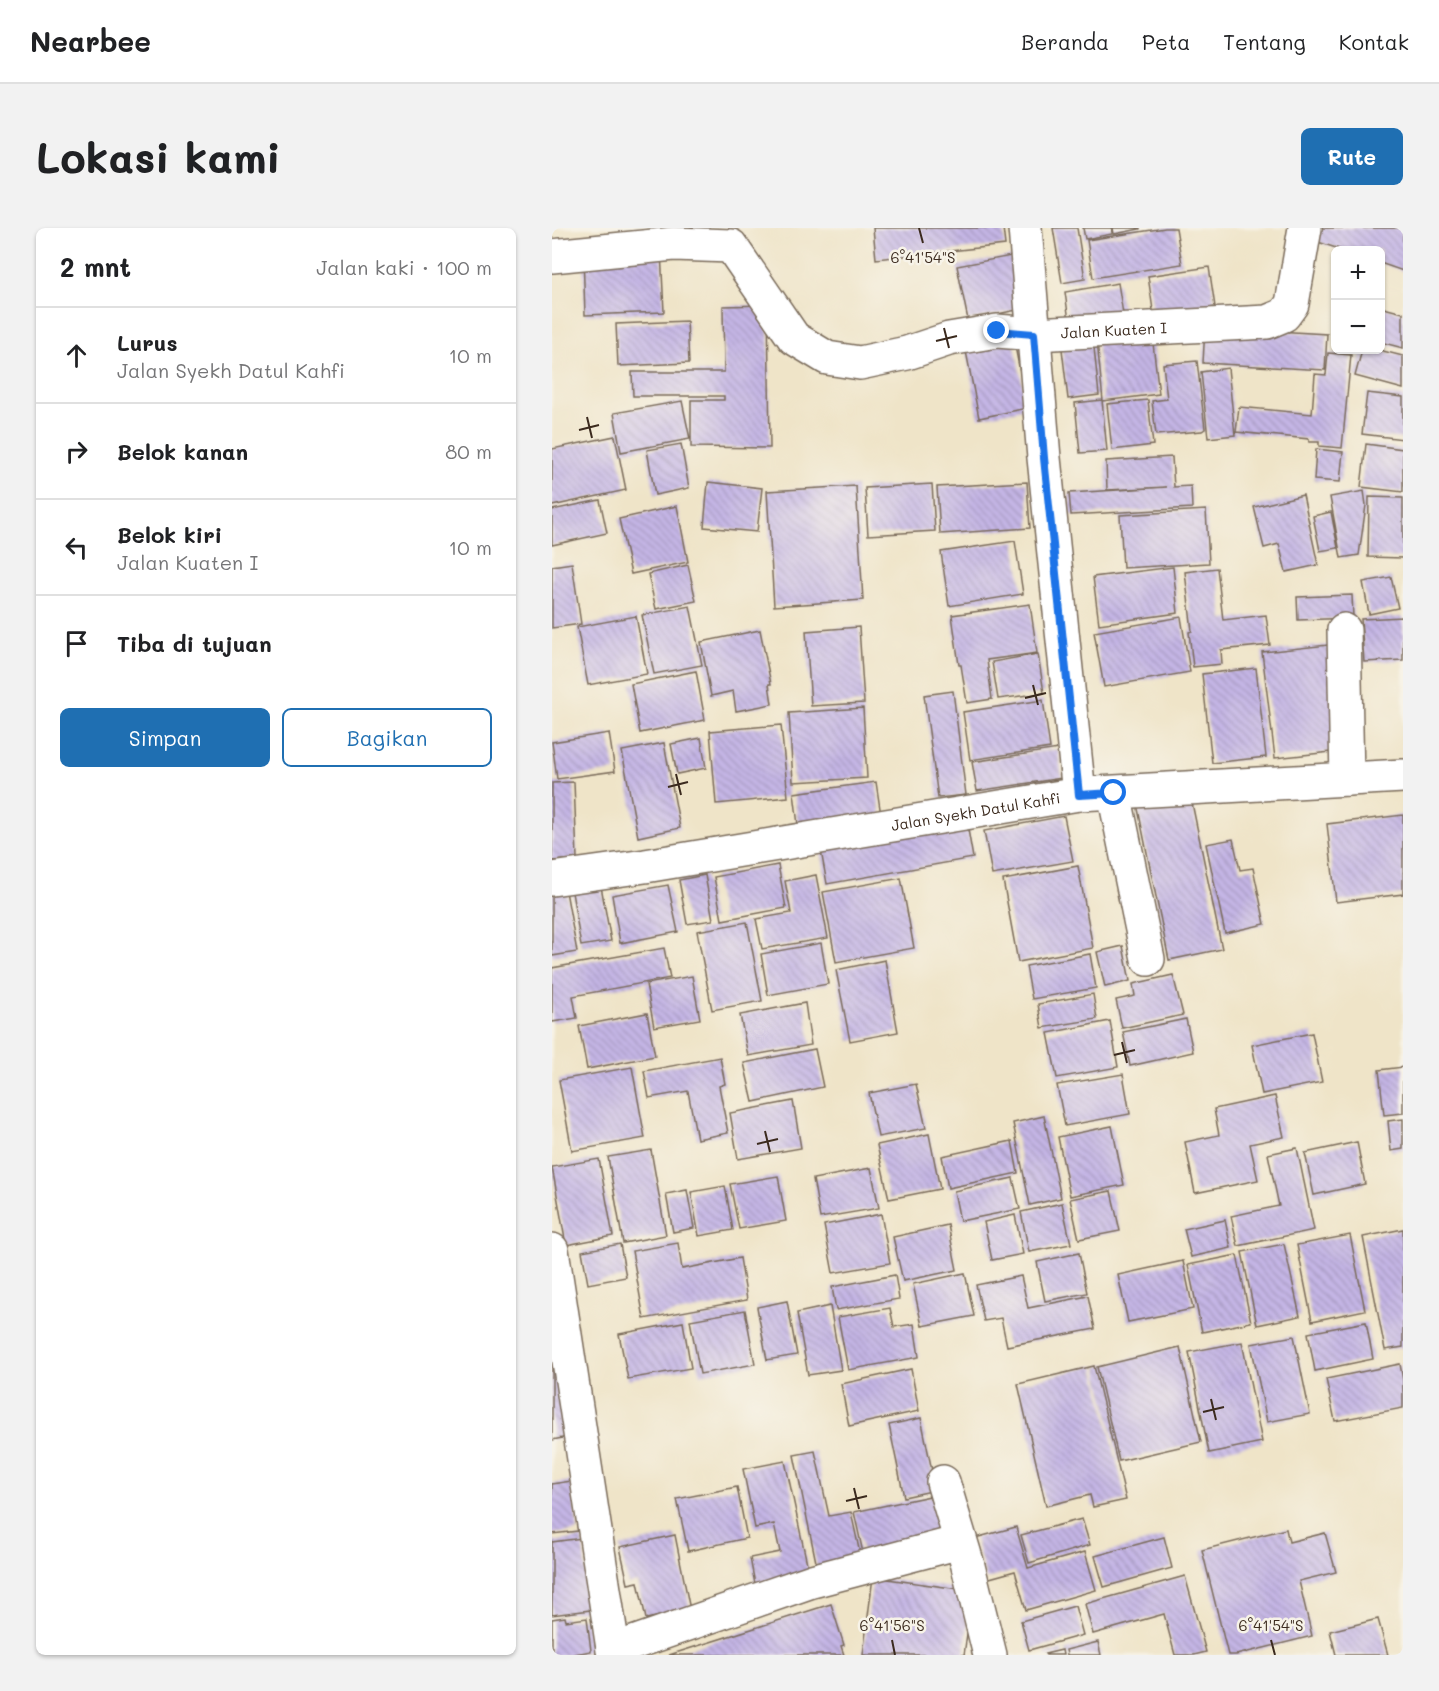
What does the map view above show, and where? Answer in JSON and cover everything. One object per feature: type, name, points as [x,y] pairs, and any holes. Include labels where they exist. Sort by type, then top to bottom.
[{"type":"street","points":[[1025,228],[1044,458],[1079,795]]},
{"type":"street","name":"Jalan Kuaten I","points":[[552,256],[674,244],[730,246],[794,338],[827,358],[860,363],[907,353],[949,339],[997,331],[1034,334],[1267,322],[1284,315],[1292,304],[1305,228]]},
{"type":"street","points":[[1344,630],[1347,779]]},
{"type":"street","name":"Jalan Syekh Datul Kahfi","points":[[552,879],[645,866],[1079,795],[1403,776]]},
{"type":"street","points":[[1114,793],[1148,959]]},
{"type":"street","points":[[552,1250],[613,1652],[812,1581],[960,1542]]},
{"type":"street","points":[[943,1482],[967,1562],[990,1655]]},
{"type":"building","points":[[873,228],[1003,228],[1005,245],[876,259]]},
{"type":"building","points":[[1053,228],[1077,228],[1085,279],[1062,283]]},
{"type":"building","points":[[1083,228],[1112,228],[1112,234],[1085,239]]},
{"type":"building","points":[[1113,228],[1140,228],[1140,229],[1114,234]]},
{"type":"building","points":[[1176,228],[1182,264],[1093,278],[1087,240]]},
{"type":"building","points":[[1313,228],[1403,228],[1403,271],[1385,265],[1385,246],[1331,246],[1309,239]]},
{"type":"building","points":[[661,251],[664,312],[585,315],[583,254]]},
{"type":"building","points":[[1011,256],[1022,309],[968,320],[957,266]]},
{"type":"building","points":[[1209,267],[1215,307],[1154,317],[1148,276]]},
{"type":"building","points":[[1118,283],[1124,320],[1070,328],[1065,292]]},
{"type":"building","points":[[768,305],[770,448],[691,447],[691,400],[724,400],[724,396],[633,396],[632,372],[724,372],[723,306]]},
{"type":"building","points":[[1385,308],[1403,313],[1403,348],[1385,343]]},
{"type":"building","points":[[687,321],[689,363],[618,366],[616,324]]},
{"type":"building","points":[[1205,327],[1327,334],[1325,370],[1203,363]]},
{"type":"building","points":[[1152,335],[1159,394],[1103,401],[1097,341]]},
{"type":"building","points":[[1093,338],[1099,395],[1068,399],[1061,341]]},
{"type":"building","points":[[1014,341],[1027,408],[979,418],[966,351]]},
{"type":"building","points":[[1385,352],[1403,356],[1403,389],[1355,376],[1361,354],[1385,354]]},
{"type":"building","points":[[1328,353],[1351,355],[1342,448],[1319,446],[1319,442],[1309,442],[1309,439],[1236,432],[1239,407],[1312,414],[1315,374],[1326,375]]},
{"type":"building","points":[[1197,361],[1205,429],[1156,435],[1152,401],[1167,399],[1163,364]]},
{"type":"building","points":[[1228,368],[1235,435],[1208,438],[1201,372]]},
{"type":"building","points":[[1367,393],[1403,397],[1403,439],[1362,434]]},
{"type":"building","points":[[1102,400],[1107,451],[1080,453],[1075,403]]},
{"type":"building","points":[[1148,400],[1153,445],[1112,450],[1107,404]]},
{"type":"building","points":[[682,401],[690,439],[621,452],[614,413]]},
{"type":"building","points":[[615,436],[626,490],[552,506],[552,449]]},
{"type":"building","points":[[681,444],[689,488],[655,495],[647,450]]},
{"type":"building","points":[[1366,444],[1403,449],[1403,492],[1361,487]]},
{"type":"building","points":[[1316,449],[1343,452],[1340,482],[1314,480]]},
{"type":"building","points":[[1172,457],[1174,487],[1191,486],[1192,508],[1071,515],[1069,493],[1167,487],[1107,490],[1106,461]]},
{"type":"building","points":[[708,482],[762,488],[757,532],[704,527]]},
{"type":"building","points":[[1027,482],[1030,528],[940,534],[937,487]]},
{"type":"building","points":[[932,484],[935,531],[868,535],[865,488]]},
{"type":"building","points":[[856,486],[863,600],[774,606],[767,491]]},
{"type":"building","points":[[1364,491],[1366,505],[1359,555],[1341,558],[1330,497]]},
{"type":"building","points":[[1303,495],[1318,565],[1286,572],[1279,544],[1264,548],[1254,507]]},
{"type":"building","points":[[1369,497],[1403,498],[1403,558],[1368,557]]},
{"type":"building","points":[[600,500],[607,533],[552,545],[552,510]]},
{"type":"building","points":[[677,506],[688,562],[631,574],[619,519]]},
{"type":"building","points":[[1206,510],[1209,563],[1123,568],[1120,515]]},
{"type":"building","points":[[1331,512],[1338,548],[1320,551],[1313,516]]},
{"type":"building","points":[[1015,541],[1023,594],[949,606],[941,552]]},
{"type":"building","points":[[572,563],[581,624],[552,628],[552,566]]},
{"type":"building","points":[[688,565],[696,601],[656,609],[648,574]]},
{"type":"building","points":[[1173,567],[1178,613],[1099,624],[1093,577]]},
{"type":"building","points":[[1217,568],[1223,620],[1266,615],[1270,645],[1221,650],[1222,664],[1193,667],[1189,632],[1192,631],[1185,572]]},
{"type":"building","points":[[1391,577],[1398,608],[1369,614],[1363,582]]},
{"type":"building","points":[[1352,595],[1353,618],[1298,620],[1297,597]]},
{"type":"building","points":[[1030,604],[1037,653],[987,660],[992,699],[967,703],[952,615]]},
{"type":"building","points":[[690,606],[702,665],[654,674],[642,615]]},
{"type":"building","points":[[636,616],[647,674],[588,685],[577,627]]},
{"type":"building","points":[[1181,617],[1190,672],[1104,687],[1094,632]]},
{"type":"building","points":[[1403,617],[1403,660],[1364,662],[1361,619]]},
{"type":"building","points":[[859,627],[864,703],[811,706],[806,631]]},
{"type":"building","points":[[760,630],[771,684],[769,684],[772,704],[736,711],[733,691],[711,696],[701,642]]},
{"type":"building","points":[[1328,645],[1340,751],[1275,758],[1262,652]]},
{"type":"building","points":[[1038,654],[1044,693],[998,699],[992,662]]},
{"type":"building","points":[[1256,668],[1266,757],[1212,763],[1202,674]]},
{"type":"building","points":[[696,671],[705,720],[640,733],[631,684]]},
{"type":"building","points":[[953,691],[966,795],[938,798],[924,695]]},
{"type":"building","points":[[1043,700],[1050,748],[970,760],[963,712]]},
{"type":"building","points":[[863,708],[867,778],[793,782],[789,713]]},
{"type":"building","points":[[781,725],[788,797],[716,804],[710,731]]},
{"type":"building","points":[[609,733],[615,771],[557,779],[552,742]]},
{"type":"building","points":[[701,738],[706,768],[677,774],[671,744]]},
{"type":"building","points":[[664,743],[680,828],[638,837],[622,751]]},
{"type":"building","points":[[1058,749],[1062,778],[977,791],[972,762]]},
{"type":"building","points":[[574,782],[577,859],[552,861],[552,783]]},
{"type":"building","points":[[876,782],[882,822],[799,833],[794,793]]},
{"type":"building","points":[[1190,793],[1222,949],[1169,960],[1137,804]]},
{"type":"building","points":[[1403,815],[1403,894],[1336,902],[1327,824]]},
{"type":"building","points":[[1064,816],[1073,861],[992,875],[984,831]]},
{"type":"building","points":[[966,818],[973,858],[827,884],[820,845]]},
{"type":"building","points":[[1233,839],[1240,870],[1253,868],[1265,924],[1225,933],[1206,844]]},
{"type":"building","points":[[778,865],[786,908],[722,920],[714,877]]},
{"type":"building","points":[[1078,866],[1093,948],[1018,962],[1003,880]]},
{"type":"building","points":[[705,875],[713,920],[687,924],[679,880]]},
{"type":"building","points":[[816,875],[828,938],[762,949],[756,919],[791,913],[785,881]]},
{"type":"building","points":[[901,878],[914,948],[836,962],[823,892]]},
{"type":"building","points":[[668,885],[678,932],[620,943],[612,895]]},
{"type":"building","points":[[601,886],[611,941],[581,946],[572,892]]},
{"type":"building","points":[[566,891],[577,952],[552,956],[552,894]]},
{"type":"building","points":[[747,922],[762,1001],[712,1010],[697,931]]},
{"type":"building","points":[[821,943],[828,984],[768,995],[761,954]]},
{"type":"building","points":[[1123,946],[1130,981],[1105,987],[1097,952]]},
{"type":"building","points":[[664,948],[670,978],[573,996],[577,1018],[552,1022],[552,968]]},
{"type":"building","points":[[1090,954],[1096,988],[1032,999],[1026,966]]},
{"type":"building","points":[[885,960],[898,1032],[850,1041],[836,970]]},
{"type":"building","points":[[1173,975],[1183,1015],[1122,1028],[1116,1000],[1135,996],[1133,984]]},
{"type":"building","points":[[692,976],[700,1019],[654,1027],[646,984]]},
{"type":"building","points":[[1093,994],[1097,1019],[1042,1028],[1038,1004]]},
{"type":"building","points":[[805,1003],[811,1045],[748,1056],[740,1015]]},
{"type":"building","points":[[647,1013],[655,1056],[587,1069],[579,1026]]},
{"type":"building","points":[[1186,1019],[1193,1052],[1130,1066],[1123,1032]]},
{"type":"building","points":[[1110,1021],[1118,1067],[1057,1078],[1048,1033]]},
{"type":"building","points":[[1312,1033],[1322,1082],[1262,1094],[1252,1045]]},
{"type":"building","points":[[815,1049],[823,1087],[753,1102],[744,1063]]},
{"type":"building","points":[[720,1057],[725,1084],[719,1086],[728,1133],[697,1139],[688,1091],[649,1098],[644,1071]]},
{"type":"building","points":[[632,1067],[645,1138],[572,1151],[559,1080]]},
{"type":"building","points":[[1403,1067],[1403,1113],[1384,1115],[1379,1070]]},
{"type":"building","points":[[1123,1074],[1130,1114],[1065,1126],[1057,1085]]},
{"type":"building","points":[[916,1084],[926,1128],[878,1137],[869,1093]]},
{"type":"building","points":[[1275,1096],[1284,1137],[1250,1144],[1258,1180],[1195,1193],[1185,1142],[1219,1135],[1214,1109]]},
{"type":"building","points":[[793,1101],[801,1148],[738,1159],[730,1113]]},
{"type":"building","points":[[1044,1116],[1061,1198],[1030,1205],[1013,1123]]},
{"type":"building","points":[[1403,1119],[1403,1149],[1391,1151],[1388,1121]]},
{"type":"building","points":[[1112,1126],[1124,1185],[1070,1196],[1058,1137]]},
{"type":"building","points":[[929,1134],[940,1189],[889,1199],[877,1145]]},
{"type":"building","points":[[1012,1141],[1018,1173],[948,1188],[942,1156]]},
{"type":"building","points":[[1357,1142],[1365,1184],[1314,1195],[1305,1153]]},
{"type":"building","points":[[1297,1148],[1314,1230],[1238,1246],[1231,1216],[1279,1206],[1268,1154]]},
{"type":"building","points":[[651,1150],[666,1235],[623,1243],[608,1157]]},
{"type":"building","points":[[599,1159],[613,1236],[566,1245],[552,1167]]},
{"type":"building","points":[[871,1168],[879,1208],[820,1218],[813,1179]]},
{"type":"building","points":[[778,1176],[786,1221],[739,1229],[730,1184]]},
{"type":"building","points":[[1013,1178],[1020,1209],[960,1221],[954,1191]]},
{"type":"building","points":[[725,1186],[733,1230],[699,1236],[691,1192]]},
{"type":"building","points":[[687,1190],[694,1228],[673,1232],[666,1194]]},
{"type":"building","points":[[1111,1191],[1120,1231],[1079,1239],[1070,1199]]},
{"type":"building","points":[[1062,1203],[1071,1244],[1029,1252],[1021,1212]]},
{"type":"building","points":[[881,1214],[890,1263],[833,1273],[824,1225]]},
{"type":"building","points":[[1015,1215],[1023,1254],[992,1260],[984,1222]]},
{"type":"building","points":[[1225,1220],[1231,1248],[1191,1257],[1184,1229]]},
{"type":"building","points":[[948,1225],[957,1270],[903,1281],[893,1237]]},
{"type":"building","points":[[1403,1229],[1403,1347],[1385,1350],[1363,1237]]},
{"type":"building","points":[[1350,1235],[1365,1310],[1312,1321],[1297,1245]]},
{"type":"building","points":[[678,1243],[682,1269],[740,1258],[747,1300],[644,1319],[632,1251]]},
{"type":"building","points":[[620,1244],[626,1277],[588,1284],[582,1251]]},
{"type":"building","points":[[1284,1244],[1300,1316],[1257,1325],[1242,1252]]},
{"type":"building","points":[[1079,1253],[1087,1293],[1045,1301],[1037,1262]]},
{"type":"building","points":[[1237,1255],[1251,1322],[1202,1332],[1188,1265]]},
{"type":"building","points":[[1183,1261],[1193,1309],[1128,1322],[1118,1275]]},
{"type":"building","points":[[965,1273],[974,1316],[922,1326],[913,1284]]},
{"type":"building","points":[[895,1275],[899,1299],[836,1310],[832,1287]]},
{"type":"building","points":[[1021,1276],[1028,1308],[1088,1296],[1095,1329],[1007,1346],[1001,1318],[984,1321],[976,1285]]},
{"type":"building","points":[[787,1301],[797,1355],[767,1360],[757,1307]]},
{"type":"building","points":[[830,1306],[841,1370],[808,1375],[797,1313]]},
{"type":"building","points":[[890,1308],[894,1327],[914,1324],[919,1357],[848,1370],[838,1317]]},
{"type":"building","points":[[745,1310],[755,1364],[700,1374],[690,1320]]},
{"type":"building","points":[[683,1322],[691,1368],[628,1379],[619,1334]]},
{"type":"building","points":[[1366,1322],[1373,1359],[1315,1371],[1308,1333]]},
{"type":"building","points":[[1294,1336],[1310,1414],[1267,1422],[1251,1344]]},
{"type":"building","points":[[1242,1342],[1262,1442],[1209,1453],[1189,1352]]},
{"type":"building","points":[[1180,1347],[1201,1442],[1119,1461],[1097,1367]]},
{"type":"building","points":[[1400,1364],[1403,1380],[1403,1408],[1335,1421],[1326,1379]]},
{"type":"building","points":[[1094,1366],[1126,1500],[1093,1507],[1090,1495],[1046,1506],[1018,1384]]},
{"type":"building","points":[[555,1367],[568,1437],[552,1440],[552,1368]]},
{"type":"building","points":[[911,1369],[919,1411],[849,1426],[841,1384]]},
{"type":"building","points":[[921,1418],[936,1490],[904,1497],[889,1425]]},
{"type":"building","points":[[815,1451],[829,1516],[851,1512],[862,1563],[818,1572],[794,1455]]},
{"type":"building","points":[[785,1461],[809,1573],[755,1584],[750,1558],[780,1552],[774,1524],[755,1528],[743,1469]]},
{"type":"building","points":[[571,1481],[578,1531],[552,1534],[552,1484]]},
{"type":"building","points":[[737,1487],[747,1538],[688,1551],[677,1499]]},
{"type":"building","points":[[935,1495],[943,1537],[863,1553],[854,1512]]},
{"type":"building","points":[[1082,1519],[1090,1545],[1029,1563],[1021,1535]]},
{"type":"building","points":[[1016,1527],[1028,1568],[1085,1552],[1096,1590],[1026,1610],[1015,1571],[986,1579],[975,1538]]},
{"type":"building","points":[[1286,1529],[1289,1542],[1325,1533],[1336,1572],[1299,1581],[1312,1636],[1228,1655],[1202,1550]]},
{"type":"building","points":[[675,1535],[690,1610],[646,1619],[638,1582],[628,1584],[620,1547]]},
{"type":"building","points":[[1164,1537],[1172,1568],[1104,1587],[1095,1556]]},
{"type":"building","points":[[582,1538],[590,1610],[552,1615],[552,1542]]},
{"type":"building","points":[[1185,1576],[1206,1652],[1194,1655],[1175,1655],[1164,1614],[1093,1634],[1085,1604]]},
{"type":"building","points":[[873,1577],[973,1591],[964,1655],[863,1655]]},
{"type":"building","points":[[831,1604],[844,1645],[841,1646],[844,1655],[669,1655]]},
{"type":"building","points":[[1075,1606],[1083,1635],[1029,1650],[1021,1621]]},
{"type":"building","points":[[565,1617],[566,1621],[587,1618],[591,1651],[570,1655],[552,1655],[552,1619]]},
{"type":"building","points":[[1378,1619],[1388,1655],[1336,1655],[1330,1631]]},
{"type":"building","points":[[1098,1642],[1101,1655],[1067,1655],[1066,1650]]},
{"type":"building","points":[[1062,1650],[1063,1655],[1045,1654]]},
{"type":"route","points":[[997,331],[1034,334],[1044,458],[1079,795],[1114,793]]}]
